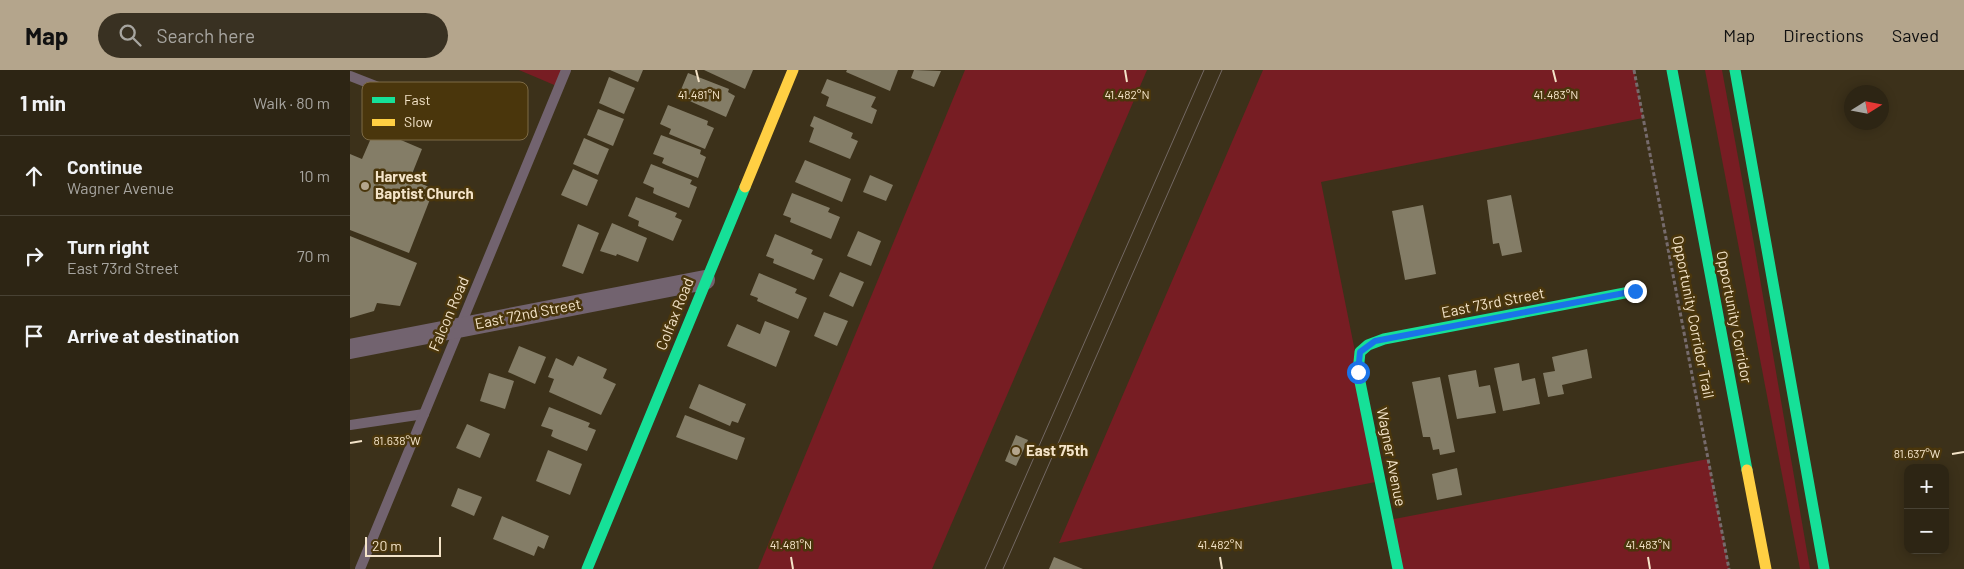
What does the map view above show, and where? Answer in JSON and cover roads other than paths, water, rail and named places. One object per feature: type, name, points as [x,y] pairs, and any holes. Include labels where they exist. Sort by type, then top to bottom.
[{"type":"street","name":"Colfax Road","points":[[587,569],[793,70]]},
{"type":"street","name":"Opportunity Corridor","points":[[1672,70],[1766,569]]},
{"type":"street","points":[[1735,70],[1824,569]]},
{"type":"street","name":"East 72nd Street","points":[[350,349],[705,280]]},
{"type":"street","name":"East 73rd Street","points":[[1360,352],[1368,345],[1384,339],[1635,291]]},
{"type":"street","name":"Wagner Avenue","points":[[1360,352],[1358,372],[1398,569]]},
{"type":"lane","name":"Falcon Road","points":[[360,569],[566,70]]},
{"type":"lane","points":[[350,76],[365,82]]},
{"type":"lane","points":[[350,425],[424,414]]},
{"type":"tram line","points":[[985,569],[1204,70]]},
{"type":"tram line","points":[[1003,569],[1222,70]]},
{"type":"place","name":"Harvest Baptist Church","points":[[365,186]]},
{"type":"place","name":"East 75th","points":[[1016,451]]}]
